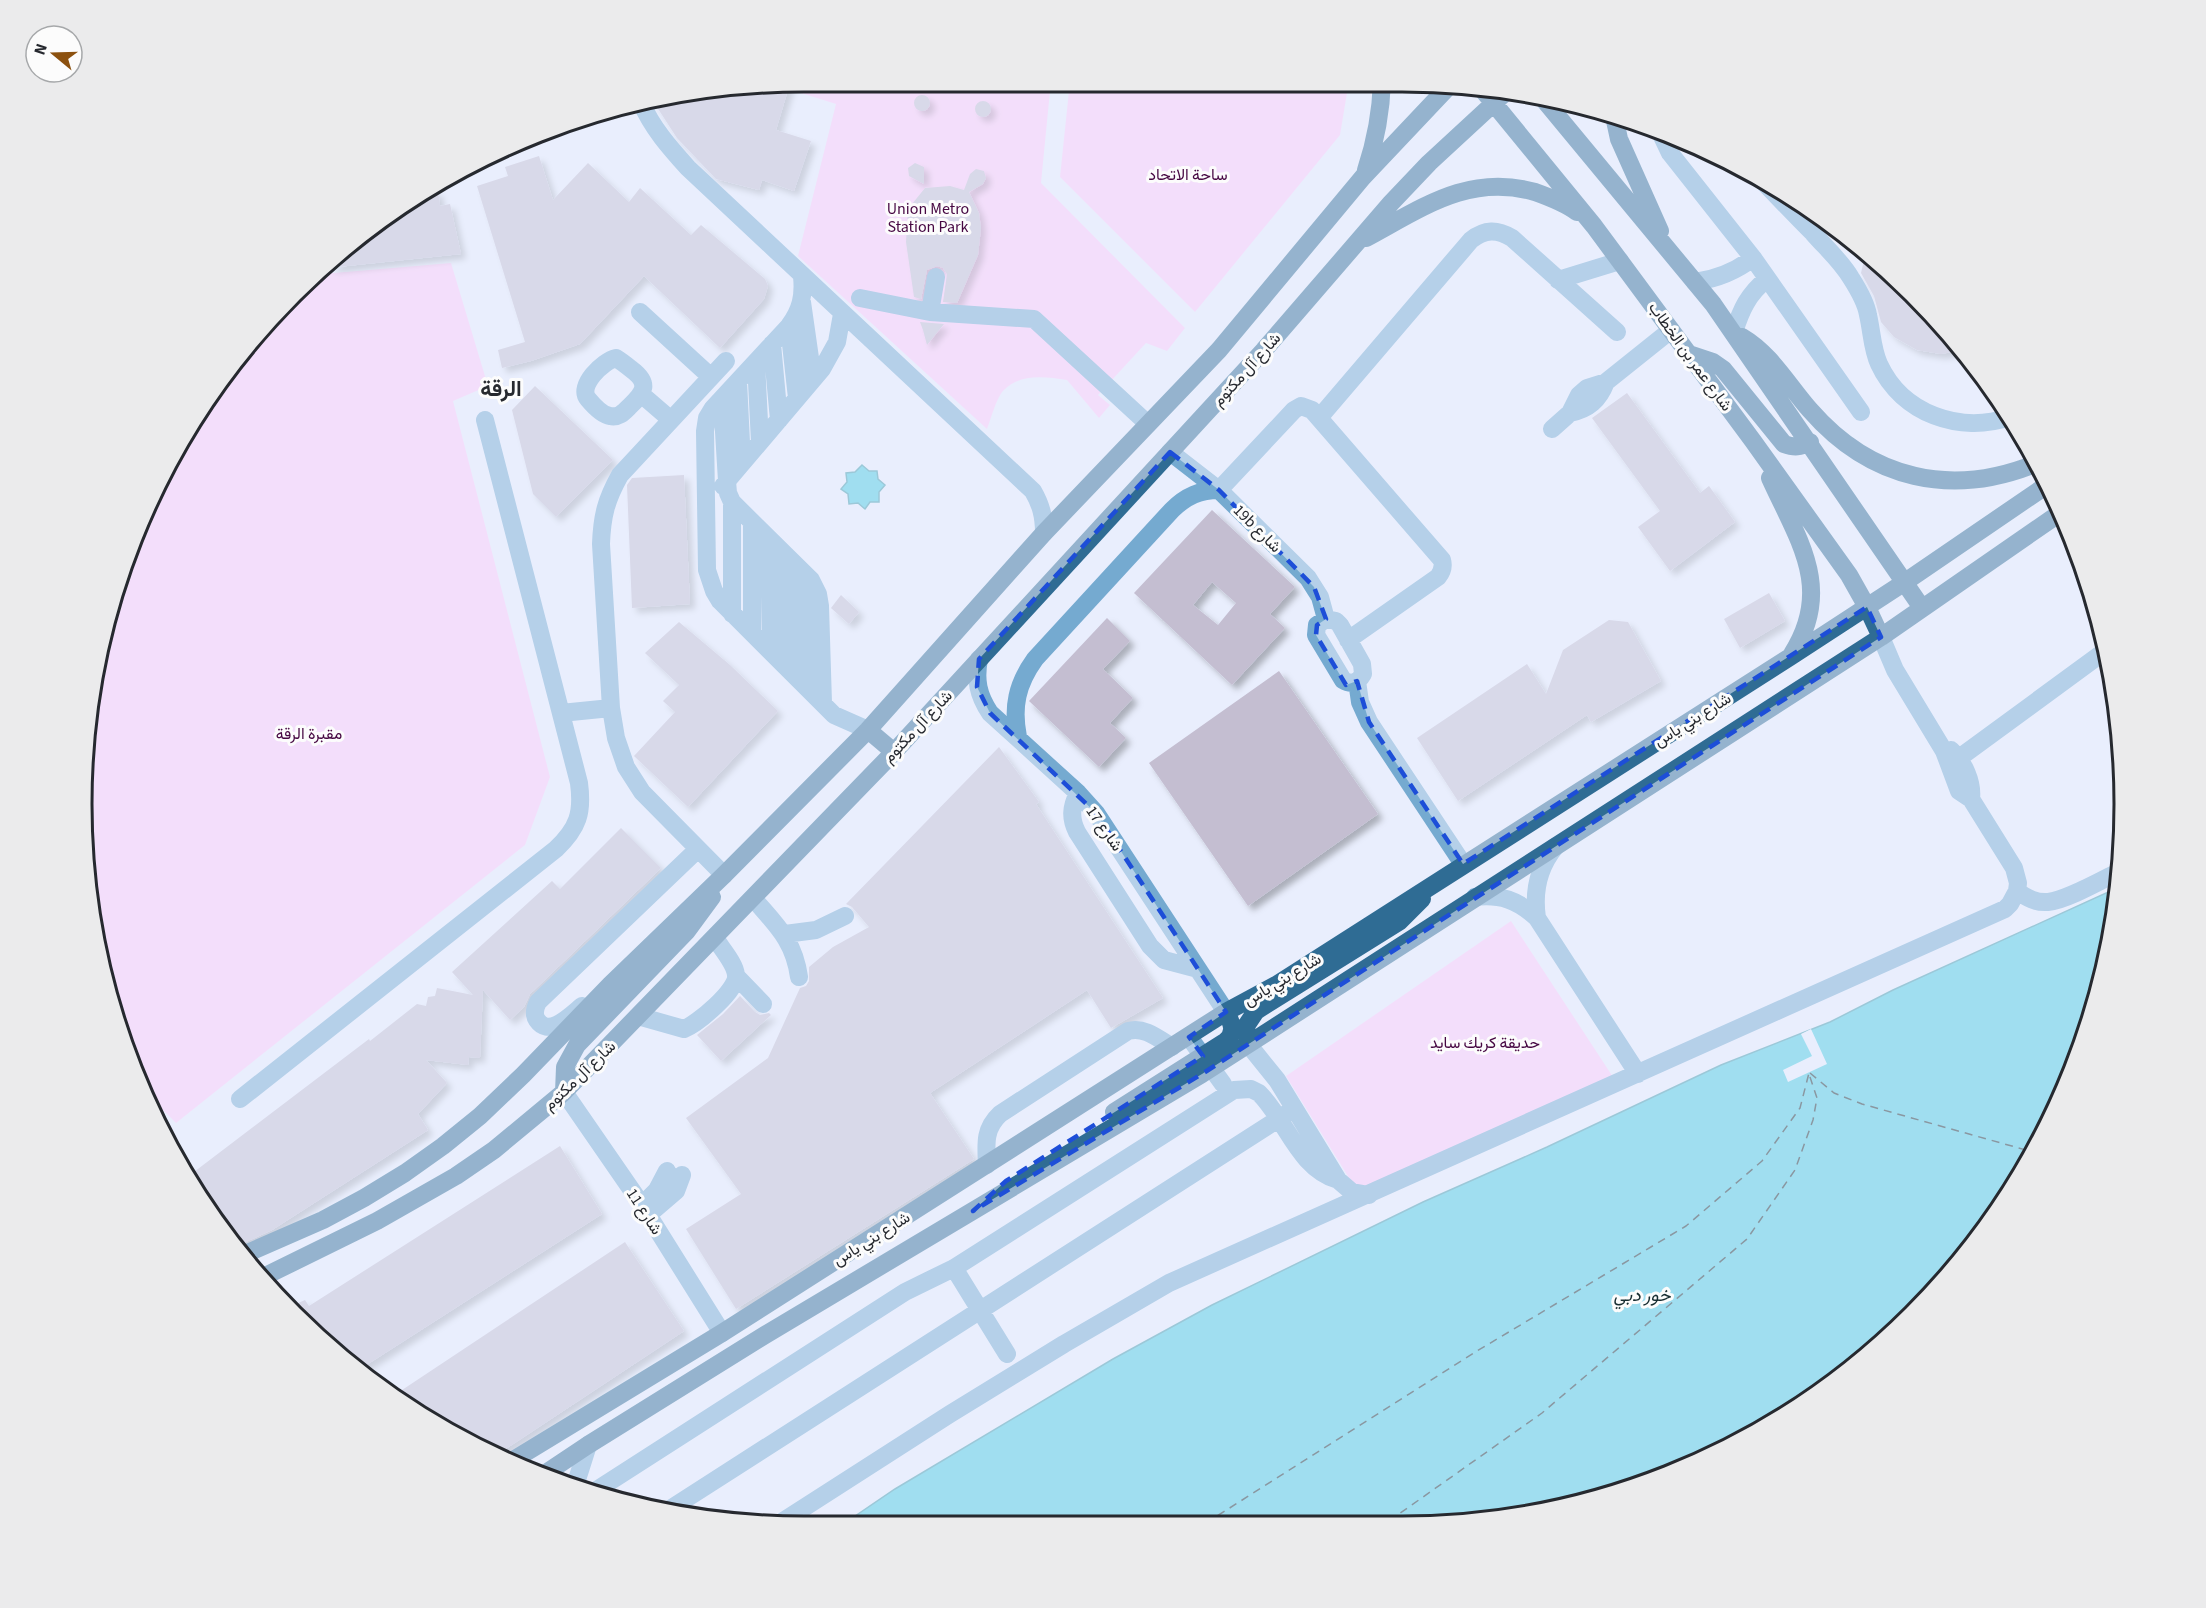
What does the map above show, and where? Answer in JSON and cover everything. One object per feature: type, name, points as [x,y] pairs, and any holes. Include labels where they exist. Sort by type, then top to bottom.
[{"type":"main road","points":[[1363,177],[1375,143],[1382,91]]},
{"type":"main road","name":"شارع آل مكتوم","points":[[250,1252],[323,1220],[364,1198],[443,1146],[480,1116],[523,1075],[610,985],[724,875],[868,730],[1044,532],[1220,350],[1363,177],[1443,93]]},
{"type":"main road","name":"شارع آل مكتوم","points":[[268,1274],[376,1221],[456,1176],[494,1150],[564,1092],[894,752],[1264,350],[1354,244],[1491,98]]},
{"type":"main road","name":"شارع عمر بن الخطاب","points":[[1497,98],[1689,354],[1849,575],[1881,637]]},
{"type":"main road","points":[[1550,107],[1734,332],[1922,608]]},
{"type":"main road","points":[[1616,125],[1619,139],[1670,254]]},
{"type":"main road","points":[[1354,244],[1445,196],[1469,189],[1495,186],[1522,189],[1548,196],[1572,209],[1594,226]]},
{"type":"main road","points":[[1734,332],[1762,351],[1826,428],[1846,445],[1892,470],[1917,477],[1968,481],[1993,477],[2028,466]]},
{"type":"main road","points":[[1689,354],[1701,357],[1723,369],[1785,444],[1802,447],[1810,442]]},
{"type":"main road","points":[[1753,441],[1808,564],[1813,589],[1811,614],[1803,636],[1790,657]]},
{"type":"main road","name":"شارع بني ياس","points":[[519,1457],[722,1333],[1226,1012],[1276,985],[1790,657],[2041,489]]},
{"type":"main road","name":"شارع بني ياس","points":[[551,1470],[765,1335],[973,1211],[1006,1181],[1206,1062],[1248,1044],[1881,637],[2054,517]]},
{"type":"main road","points":[[868,730],[894,752]]},
{"type":"main road","points":[[564,1092],[565,1067],[577,1045],[687,931],[706,907],[724,875]]},
{"type":"main road","points":[[1248,1044],[1246,1026],[1256,1011],[1400,921],[1418,905],[1431,885]]},
{"type":"main road","points":[[1206,1062],[1232,1034],[1232,1024],[1226,1012]]},
{"type":"street","points":[[644,110],[673,152],[842,314],[1033,491],[1044,518],[1044,532]]},
{"type":"street","points":[[1665,142],[1670,153],[1753,258],[1861,412]]},
{"type":"street","points":[[1784,203],[1837,259],[1850,276],[1868,314],[1871,338],[1879,364],[1894,388],[1914,406],[1939,419],[1966,424],[2001,420]]},
{"type":"street","points":[[1319,418],[1471,240],[1480,233],[1503,232],[1512,238],[1617,332]]},
{"type":"street","points":[[1695,282],[1735,271],[1753,258]]},
{"type":"street","points":[[1558,280],[1620,261]]},
{"type":"street","points":[[802,276],[802,302],[813,380]]},
{"type":"street","points":[[930,312],[936,277]]},
{"type":"street","points":[[1734,332],[1749,295],[1767,279]]},
{"type":"street","points":[[860,298],[930,312],[1034,320],[1148,424]]},
{"type":"street","points":[[802,302],[798,314],[789,326],[710,413],[706,424],[707,570],[720,601],[732,614],[834,715],[868,730]]},
{"type":"street","points":[[640,312],[711,377]]},
{"type":"street","points":[[706,507],[831,356],[837,342],[842,314]]},
{"type":"street","points":[[789,326],[797,398]]},
{"type":"street","points":[[1552,429],[1570,413],[1580,411],[1596,400],[1606,382],[1671,330]]},
{"type":"street","points":[[772,344],[779,420]]},
{"type":"street","points":[[724,875],[642,792],[626,767],[616,738],[611,708],[602,519],[608,496],[620,475],[669,419],[726,361]]},
{"type":"street","points":[[756,362],[760,442]]},
{"type":"street","points":[[738,381],[742,462]]},
{"type":"street","points":[[641,394],[669,419]]},
{"type":"street","points":[[722,399],[727,481],[732,502],[732,614]]},
{"type":"street","points":[[1018,737],[1014,704],[1022,680],[1035,659],[1181,501],[1201,491],[1219,490],[1298,407],[1309,407],[1442,560],[1443,564],[1438,577],[1348,640]]},
{"type":"street","points":[[240,1099],[556,849],[570,836],[579,820],[582,801],[579,783],[485,420]]},
{"type":"street","name":"19b شارع","points":[[1170,452],[1219,490],[1308,578],[1320,597],[1326,619],[1336,621],[1363,669],[1361,678],[1357,681],[1360,702],[1369,722],[1463,864]]},
{"type":"street","points":[[732,502],[803,573],[814,587],[820,606],[823,703]]},
{"type":"street","points":[[752,524],[752,633]]},
{"type":"street","points":[[769,540],[771,651]]},
{"type":"street","points":[[787,559],[789,670]]},
{"type":"street","points":[[803,573],[805,685]]},
{"type":"street","points":[[1326,619],[1317,625],[1316,635],[1342,680],[1352,683],[1357,681]]},
{"type":"street","points":[[1881,637],[1895,670],[1940,742],[1959,790],[1966,798],[1971,799]]},
{"type":"street","points":[[1959,758],[2099,656]]},
{"type":"street","name":"شارع 17","points":[[979,659],[976,673],[977,687],[990,713],[1078,793],[1105,825],[1226,1012]]},
{"type":"street","points":[[561,713],[611,708]]},
{"type":"street","points":[[791,1516],[950,1414],[1145,1297],[1219,1260],[1370,1195],[2005,909],[2017,891],[2018,883],[2014,868],[1971,799],[1971,784],[1959,758],[1940,742]]},
{"type":"street","points":[[1078,793],[1071,812],[1072,823],[1150,946],[1164,960],[1198,969]]},
{"type":"street","points":[[1537,918],[1535,904],[1538,879],[1542,866],[1557,844]]},
{"type":"street","points":[[610,985],[552,1027],[538,1023],[535,1008],[538,1002],[698,849]]},
{"type":"street","points":[[2017,891],[2026,898],[2049,902],[2110,876]]},
{"type":"street","points":[[1475,897],[1488,896],[1515,901],[1537,918],[1638,1074]]},
{"type":"street","points":[[753,898],[785,934],[792,947],[799,977]]},
{"type":"street","points":[[785,934],[816,930],[845,916]]},
{"type":"street","points":[[715,938],[736,976],[763,1004]]},
{"type":"street","points":[[638,1016],[684,1029],[689,1027],[732,990],[736,976]]},
{"type":"street","points":[[987,1165],[987,1132],[992,1122],[1000,1114],[1128,1031],[1145,1031],[1172,1047]]},
{"type":"street","points":[[1190,1036],[1223,1084]]},
{"type":"street","points":[[1248,1044],[1268,1067],[1294,1109],[1321,1174],[1338,1180],[1352,1192],[1370,1195]]},
{"type":"street","points":[[602,1487],[906,1292],[954,1268],[1233,1090],[1251,1089],[1259,1093],[1314,1157]]},
{"type":"street","name":"شارع 11","points":[[564,1092],[645,1210],[722,1333]]},
{"type":"street","points":[[677,1505],[1294,1109]]},
{"type":"street","points":[[645,1210],[657,1190],[675,1173]]},
{"type":"street","points":[[954,1268],[1007,1354]]},
{"type":"street","points":[[577,1479],[588,1445]]},
{"type":"highlighted area","points":[[1170,452],[1219,490],[1314,587],[1326,619],[1317,625],[1316,635],[1346,685],[1357,681],[1369,722],[1463,864],[1867,607],[1881,637],[1202,1074],[973,1211],[1006,1181],[1203,1056],[1189,1037],[1226,1012],[1096,813],[990,713],[977,687],[979,659]]},
{"type":"green space","name":"Union Metro Station Park","points":[[796,91],[1050,91],[1041,183],[1185,328],[1167,351],[1146,343],[1098,395],[1110,405],[1099,418],[1067,380],[1034,378],[1018,381],[1001,393],[987,429],[798,256],[836,104]]},
{"type":"green space","name":"ساحة الاتحاد","points":[[1069,91],[1347,91],[1340,135],[1195,312],[1060,177]]},
{"type":"green space","name":"مقبرة الرقة","points":[[451,263],[488,386],[453,401],[550,777],[525,845],[176,1123],[159,1106],[146,1077],[129,1033],[105,943],[93,851],[92,804],[93,757],[105,665],[129,575],[165,489],[187,448],[239,370],[268,334],[328,273]]},
{"type":"green space","name":"حديقة كريك سايد","points":[[1511,921],[1613,1077],[1359,1194],[1286,1076]]},
{"type":"water","points":[[862,465],[869,471],[877,471],[878,479],[885,485],[879,492],[879,502],[870,502],[865,509],[858,503],[849,504],[848,494],[841,489],[847,482],[846,473],[855,472]]},
{"type":"water","name":"خور دبي","points":[[2109,892],[2101,943],[2077,1033],[2041,1119],[1994,1200],[1938,1274],[1872,1340],[1798,1396],[1717,1443],[1631,1479],[1586,1492],[1541,1503],[1449,1515],[855,1516],[895,1489],[1113,1359],[1212,1305],[1423,1202],[1547,1147],[1721,1065],[1830,1022],[1893,990]]},
{"type":"pier","points":[[1811,1029],[1827,1064],[1788,1082],[1783,1070],[1812,1056],[1801,1034]]},
{"type":"building","points":[[787,92],[776,130],[811,141],[794,191],[762,180],[759,190],[716,179],[677,138],[657,107],[711,98]]},
{"type":"building","points":[[919,95],[925,95],[930,103],[928,109],[919,111],[914,106],[914,100]]},
{"type":"building","points":[[980,101],[986,101],[991,109],[989,115],[980,117],[975,112],[975,106]]},
{"type":"building","points":[[539,156],[553,200],[588,163],[629,202],[640,188],[691,235],[701,225],[765,279],[768,286],[764,299],[720,348],[644,276],[580,344],[531,361],[502,368],[498,350],[525,342],[477,186],[508,176],[505,167]]},
{"type":"building","points":[[915,163],[924,167],[924,184],[909,176],[908,168]]},
{"type":"building","points":[[976,169],[984,171],[986,178],[983,184],[969,192],[979,213],[981,228],[978,255],[958,301],[957,303],[943,302],[947,274],[943,268],[937,266],[927,270],[921,299],[914,297],[906,242],[908,209],[925,188],[950,186],[964,190],[970,174]]},
{"type":"building","points":[[438,193],[440,206],[450,204],[461,254],[335,267],[370,239]]},
{"type":"building","points":[[1864,261],[1906,300],[1952,352],[1941,354],[1917,350],[1894,337],[1881,322],[1874,296],[1861,273]]},
{"type":"building","points":[[920,322],[944,324],[927,345]]},
{"type":"building","points":[[535,386],[613,460],[556,517],[533,494],[512,410]]},
{"type":"building","points":[[1627,393],[1700,493],[1709,486],[1735,522],[1670,571],[1638,527],[1660,511],[1592,418]]},
{"type":"building","points":[[684,475],[690,604],[632,608],[627,485],[632,478]]},
{"type":"building","points":[[1212,510],[1295,587],[1270,614],[1285,628],[1232,685],[1134,593]],"holes":[[[1212,582],[1236,603],[1218,625],[1193,605]]]},
{"type":"building","points":[[1769,593],[1785,621],[1740,648],[1724,619]]},
{"type":"building","points":[[841,595],[859,612],[849,624],[831,608]]},
{"type":"building","points":[[1107,618],[1130,641],[1103,669],[1133,698],[1110,723],[1126,738],[1099,767],[1029,701]]},
{"type":"building","points":[[1609,620],[1628,622],[1661,681],[1591,722],[1587,715],[1458,801],[1417,738],[1527,664],[1546,694],[1563,650]]},
{"type":"building","points":[[679,622],[730,665],[778,711],[688,807],[634,756],[675,712],[663,701],[679,685],[645,653]]},
{"type":"building","points":[[1279,671],[1378,814],[1248,906],[1149,763]]},
{"type":"building","points":[[999,747],[1039,802],[1036,804],[1163,998],[1111,1028],[1087,990],[930,1093],[974,1159],[736,1309],[686,1229],[741,1194],[686,1118],[768,1058],[800,988],[806,986],[809,981],[809,967],[833,947],[869,927],[852,907],[846,904]]},
{"type":"building","points":[[621,828],[661,868],[530,994],[524,1007],[510,1020],[483,990],[480,1058],[469,1057],[468,1065],[426,1060],[447,1083],[418,1114],[428,1130],[272,1230],[243,1243],[194,1172],[417,1004],[426,1006],[428,997],[435,996],[437,988],[473,995],[452,972],[552,881],[560,889]]},
{"type":"building","points":[[740,996],[755,1012],[760,1015],[769,1013],[771,1015],[721,1061],[697,1035],[723,1014]]},
{"type":"building","points":[[560,1146],[602,1214],[366,1365],[334,1340],[296,1304],[305,1300],[309,1306]]},
{"type":"building","points":[[625,1242],[684,1331],[504,1450],[448,1421],[401,1391]]},
{"type":"ferry route","points":[[1217,1516],[1477,1351],[1686,1226],[1762,1161],[1800,1108],[1809,1073]]},
{"type":"ferry route","points":[[1810,1073],[1834,1093],[1862,1104],[2025,1150]]},
{"type":"ferry route","points":[[1396,1516],[1542,1413],[1747,1239],[1795,1170],[1813,1120],[1817,1098],[1809,1074]]},
{"type":"district","name":"الرقة","points":[[501,388]]}]
